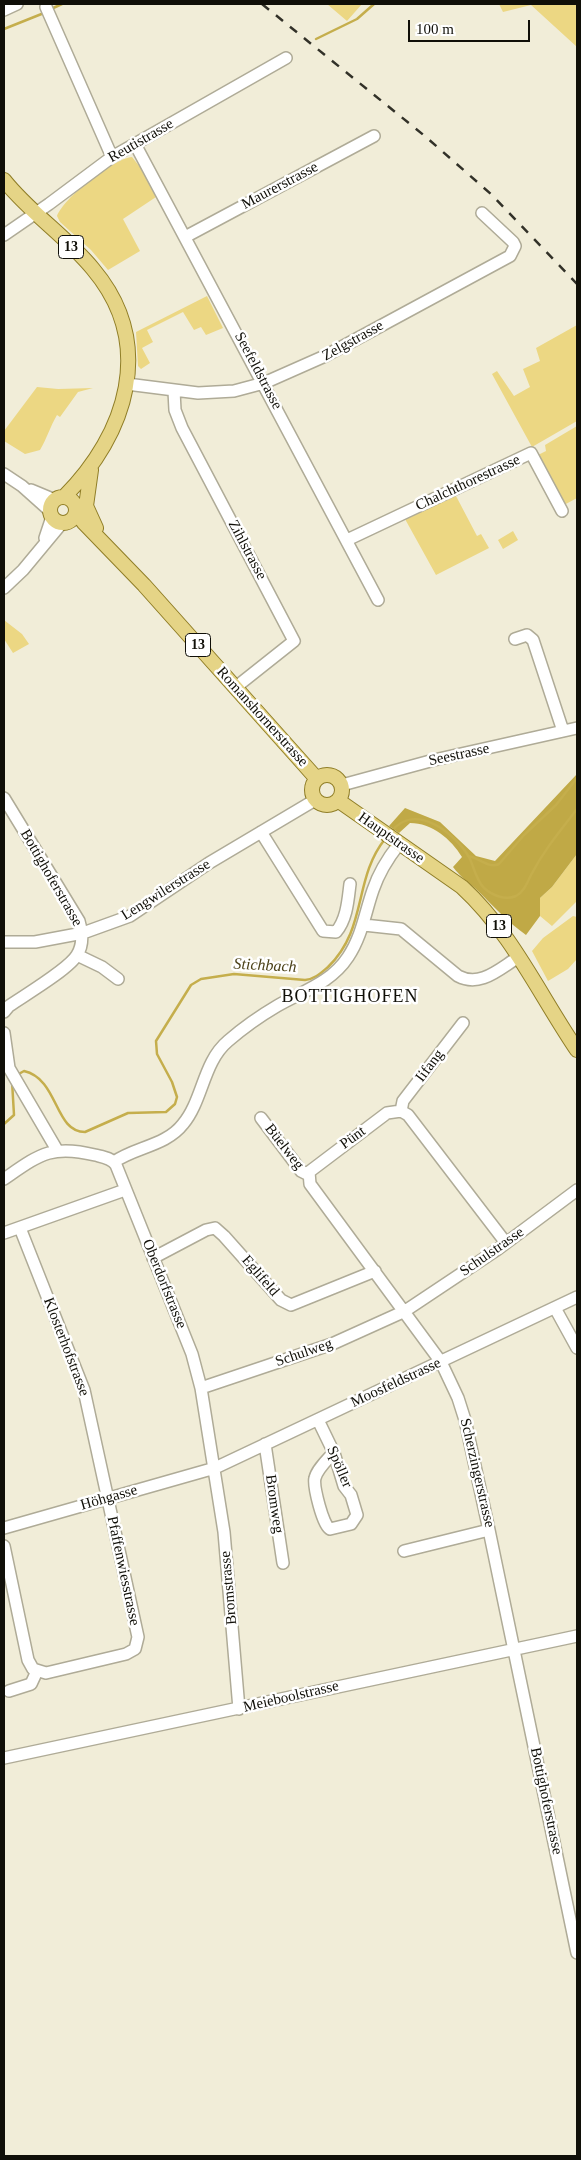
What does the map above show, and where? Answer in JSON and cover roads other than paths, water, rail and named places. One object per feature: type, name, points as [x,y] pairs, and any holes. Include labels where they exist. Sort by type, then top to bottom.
[{"type":"main road","name":"13","points":[[4,180],[35,213],[81,256],[105,284],[116,306],[128,348],[128,384],[117,424],[63,511]]},
{"type":"main road","name":"13","points":[[87,473],[87,512],[107,548]]},
{"type":"main road","name":"Romanshornerstrasse","points":[[63,511],[107,548],[236,687],[317,779]]},
{"type":"main road","points":[[329,775],[337,778],[342,785],[343,794],[339,801],[332,805],[325,806],[315,800],[312,789],[317,779],[329,775]]},
{"type":"main road","name":"Hauptstrasse","points":[[339,801],[462,887],[494,920],[529,970],[539,991],[576,1045]]},
{"type":"main road","name":"Hauptstrasse","points":[[443,874],[475,907],[531,984],[539,991]]},
{"type":"street","points":[[4,10],[17,4]]},
{"type":"street","points":[[48,11],[112,157]]},
{"type":"street","name":"Reutistrasse","points":[[4,235],[112,157],[286,58]]},
{"type":"street","name":"Maurerstrasse","points":[[185,236],[374,136]]},
{"type":"street","name":"Seefeldstrasse","points":[[135,144],[378,600]]},
{"type":"street","name":"Zelgstrasse","points":[[128,384],[174,391],[221,393],[248,389],[325,356],[510,256],[515,246],[513,242],[482,214]]},
{"type":"street","name":"Zihlstrasse","points":[[174,391],[175,410],[182,428],[294,641],[236,687]]},
{"type":"street","name":"Chalchthorestrasse","points":[[347,540],[531,454],[562,510]]},
{"type":"street","name":"Romanshornerstrasse","points":[[4,474],[63,511]]},
{"type":"street","points":[[4,588],[23,570],[40,549],[63,511]]},
{"type":"street","points":[[515,639],[526,635],[533,640],[563,731]]},
{"type":"street","name":"Seestrasse","points":[[342,785],[434,760],[577,728]]},
{"type":"street","name":"Bottighoferstrasse","points":[[4,798],[79,921],[83,933]]},
{"type":"street","name":"Lengwilerstrasse","points":[[4,942],[35,942],[83,933],[130,916],[209,863],[315,800]]},
{"type":"street","points":[[261,832],[323,931],[336,932],[341,925],[350,884]]},
{"type":"street","points":[[4,1179],[44,1155],[57,1150],[83,1152],[114,1162],[177,1131],[192,1112],[211,1063],[221,1048],[274,1007],[335,973],[349,956],[364,925],[392,839]]},
{"type":"street","points":[[364,925],[395,927],[401,930],[458,976],[468,980],[486,978],[514,960]]},
{"type":"street","points":[[4,1012],[9,1006],[72,962],[77,955],[83,933]]},
{"type":"street","points":[[77,955],[102,967],[118,979]]},
{"type":"street","name":"Iifang","points":[[401,1110],[403,1101],[463,1023]]},
{"type":"street","points":[[4,1033],[11,1074],[57,1150]]},
{"type":"street","points":[[401,1110],[408,1115],[506,1243]]},
{"type":"street","name":"Pünt","points":[[308,1175],[314,1167],[387,1113],[401,1110]]},
{"type":"street","name":"Büelweg","points":[[261,1118],[301,1171],[308,1175]]},
{"type":"street","name":"Oberdorfstrasse","points":[[114,1162],[192,1354],[215,1468]]},
{"type":"street","points":[[308,1175],[310,1184],[405,1311]]},
{"type":"street","points":[[4,1233],[125,1190]]},
{"type":"street","name":"Schulstrasse","points":[[405,1311],[506,1243],[577,1190]]},
{"type":"street","name":"Klosterhofstrasse","points":[[20,1228],[84,1390],[108,1498]]},
{"type":"street","name":"Eglifeld","points":[[153,1258],[206,1230],[215,1228],[281,1300],[291,1305],[375,1271]]},
{"type":"street","name":"Moosfeldstrasse","points":[[215,1468],[577,1297]]},
{"type":"street","points":[[555,1308],[577,1348]]},
{"type":"street","name":"Scherzingerstrasse","points":[[405,1311],[441,1362],[465,1420],[514,1649]]},
{"type":"street","name":"Schulweg","points":[[200,1388],[332,1344],[405,1311]]},
{"type":"street","name":"Spöller","points":[[318,1420],[334,1452],[344,1486],[351,1495],[357,1515],[351,1524],[334,1529],[327,1528],[324,1524],[315,1478],[334,1452]]},
{"type":"street","name":"Bromweg","points":[[265,1444],[283,1563]]},
{"type":"street","name":"Höhgasse","points":[[4,1528],[215,1468]]},
{"type":"street","name":"Bromstrasse","points":[[215,1468],[224,1532],[238,1709]]},
{"type":"street","name":"Pfaffenwiesstrasse","points":[[37,1672],[46,1672],[126,1654],[137,1646],[138,1637],[108,1498]]},
{"type":"street","points":[[404,1550],[490,1530]]},
{"type":"street","points":[[4,1546],[28,1660],[37,1672],[31,1684],[9,1691]]},
{"type":"street","name":"Meieboolstrasse","points":[[4,1758],[577,1636]]},
{"type":"street","name":"Bottighoferstrasse","points":[[514,1649],[577,1953]]},
{"type":"waterway","points":[[51,9],[62,4]]},
{"type":"waterway","points":[[316,39],[357,19],[374,4]]},
{"type":"waterway","points":[[4,29],[44,13]]},
{"type":"waterway","points":[[468,856],[487,864],[499,864],[524,835],[556,805],[577,778]]},
{"type":"waterway","name":"Stichbach","points":[[392,831],[401,823],[412,819],[434,824],[445,831],[463,848],[481,885],[491,893],[507,898],[516,896],[523,890],[547,849],[577,809]]},
{"type":"waterway","name":"Stichbach","points":[[17,1075],[24,1071],[35,1076],[44,1084],[67,1124],[75,1130],[85,1132],[128,1113],[166,1112],[175,1104],[177,1097],[172,1082],[157,1054],[156,1041],[191,985],[201,979],[234,974],[305,980],[312,978],[328,967],[341,952],[349,936],[368,870],[375,854],[385,839]]},
{"type":"waterway","name":"Stichbach","points":[[4,1124],[14,1115],[12,1081]]},
{"type":"railway","points":[[262,4],[426,137],[492,195],[577,284]]},
{"type":"district","name":"BOTTIGHOFEN","points":[[350,997]]}]
